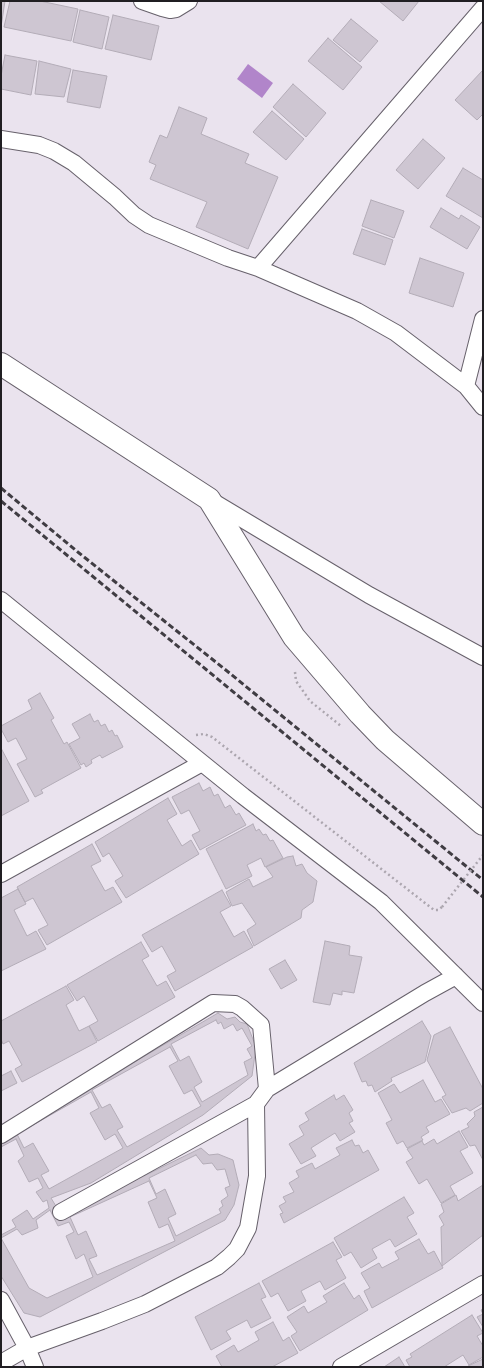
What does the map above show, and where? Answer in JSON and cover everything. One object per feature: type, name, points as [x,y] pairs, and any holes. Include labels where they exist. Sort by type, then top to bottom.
[{"type":"street","points":[[142,1],[170,10],[176,9],[190,1]]},
{"type":"street","points":[[258,268],[483,8]]},
{"type":"street","points":[[1,139],[39,145],[54,151],[74,164],[115,196],[134,215],[149,225],[228,258],[258,268],[357,312],[396,333],[466,386],[483,407]]},
{"type":"street","points":[[466,386],[483,319]]},
{"type":"street","points":[[1,364],[209,499],[369,595],[483,657]]},
{"type":"street","points":[[209,499],[294,637],[360,714],[385,740],[483,824]]},
{"type":"street","points":[[1,600],[243,796],[381,902],[483,1003]]},
{"type":"street","points":[[1,874],[202,763]]},
{"type":"street","points":[[61,1212],[256,1104],[267,1089],[425,993],[456,976]]},
{"type":"street","points":[[1,1135],[213,1002],[235,1004],[242,1008],[261,1025],[267,1089]]},
{"type":"street","points":[[1,1363],[27,1348],[102,1322],[145,1304],[217,1267],[237,1248],[248,1228],[258,1176],[256,1104]]},
{"type":"street","points":[[341,1367],[483,1284]]},
{"type":"street","points":[[1,1300],[27,1348],[35,1367]]},
{"type":"path","points":[[182,746],[197,734],[204,734],[212,737],[434,910],[438,910],[442,907],[483,855]]},
{"type":"shaded area","points":[[248,64],[273,83],[262,98],[237,79]]},
{"type":"building","points":[[1,1],[5,1],[1,27]]},
{"type":"building","points":[[10,1],[40,1],[78,9],[71,41],[4,27]]},
{"type":"building","points":[[379,1],[419,1],[403,21]]},
{"type":"building","points":[[80,10],[109,17],[102,49],[73,42]]},
{"type":"building","points":[[113,15],[159,26],[151,60],[105,49]]},
{"type":"building","points":[[351,19],[378,41],[360,62],[333,40]]},
{"type":"building","points":[[328,38],[362,67],[343,90],[308,61]]},
{"type":"building","points":[[5,55],[37,61],[31,95],[1,89],[1,76]]},
{"type":"building","points":[[39,61],[71,69],[64,97],[35,94]]},
{"type":"building","points":[[73,70],[107,76],[100,108],[67,102]]},
{"type":"building","points":[[483,70],[483,114],[477,120],[455,100]]},
{"type":"building","points":[[293,84],[326,113],[306,137],[273,107]]},
{"type":"building","points":[[179,107],[207,118],[201,134],[249,154],[245,163],[278,177],[248,249],[196,227],[207,202],[150,179],[156,165],[149,162],[160,135],[167,138]]},
{"type":"building","points":[[272,111],[304,139],[286,160],[253,132]]},
{"type":"building","points":[[423,139],[445,158],[418,189],[396,170]]},
{"type":"building","points":[[463,168],[483,180],[483,218],[446,196]]},
{"type":"building","points":[[371,200],[404,211],[394,238],[362,226]]},
{"type":"building","points":[[441,208],[459,219],[461,215],[480,227],[467,249],[430,227]]},
{"type":"building","points":[[362,229],[393,240],[385,265],[353,254]]},
{"type":"building","points":[[420,258],[464,273],[453,307],[409,293]]},
{"type":"building","points":[[40,693],[54,718],[51,720],[64,744],[67,742],[81,768],[41,790],[43,793],[35,797],[17,764],[27,759],[16,738],[8,742],[1,729],[1,726],[32,709],[28,700]]},
{"type":"building","points":[[90,714],[94,722],[98,720],[101,726],[105,724],[109,732],[112,730],[115,736],[117,735],[123,747],[102,758],[100,755],[91,760],[92,763],[86,767],[84,763],[81,765],[69,744],[80,738],[72,724]]},
{"type":"building","points":[[1,748],[29,801],[1,816]]},
{"type":"building","points":[[199,783],[203,791],[210,787],[214,796],[218,794],[225,808],[230,805],[236,815],[239,813],[246,825],[200,850],[192,835],[200,831],[189,810],[181,814],[172,797]]},
{"type":"building","points":[[168,798],[177,814],[167,820],[182,846],[191,840],[199,854],[126,898],[115,881],[123,876],[109,853],[103,857],[95,842]]},
{"type":"building","points":[[253,824],[256,831],[259,829],[263,835],[266,834],[270,841],[273,840],[283,858],[265,867],[261,858],[247,865],[252,876],[226,889],[206,849]]},
{"type":"building","points":[[92,844],[101,861],[91,866],[105,891],[113,887],[122,902],[47,945],[38,930],[48,925],[33,898],[25,902],[17,887]]},
{"type":"building","points":[[293,856],[296,866],[302,864],[307,873],[317,881],[313,902],[302,910],[301,918],[254,946],[247,930],[256,924],[242,903],[232,906],[226,892],[249,879],[253,887],[273,877],[266,867],[287,857]]},
{"type":"building","points":[[18,889],[26,904],[14,910],[27,936],[36,931],[46,949],[1,971],[1,898]]},
{"type":"building","points":[[222,890],[231,906],[220,912],[234,937],[244,931],[253,947],[175,991],[167,976],[176,971],[162,946],[152,952],[142,935]]},
{"type":"building","points":[[325,941],[350,946],[349,955],[362,957],[354,993],[342,991],[342,995],[333,993],[330,1005],[313,1002]]},
{"type":"building","points":[[141,942],[149,956],[142,960],[157,986],[166,981],[175,997],[98,1041],[89,1026],[98,1021],[84,996],[77,1001],[67,985]]},
{"type":"building","points":[[285,960],[297,980],[281,989],[269,969]]},
{"type":"building","points":[[66,986],[74,1000],[66,1005],[79,1031],[89,1026],[97,1042],[22,1082],[15,1069],[22,1065],[9,1041],[3,1044],[1,1039],[1,1021]]},
{"type":"building","points":[[218,1013],[227,1019],[235,1017],[240,1022],[247,1024],[256,1047],[252,1076],[203,1115],[91,1183],[51,1198],[62,1216],[201,1148],[209,1155],[218,1154],[233,1160],[239,1185],[234,1205],[225,1220],[40,1317],[24,1313],[1,1276],[1,1140]]},
{"type":"building","points":[[216,1020],[218,1024],[221,1022],[224,1029],[233,1024],[237,1031],[242,1028],[252,1046],[247,1049],[252,1058],[244,1062],[248,1075],[202,1102],[194,1087],[202,1082],[189,1056],[180,1061],[171,1044]]},
{"type":"building","points":[[422,1021],[431,1036],[425,1062],[391,1078],[392,1081],[375,1092],[372,1085],[368,1086],[366,1081],[362,1082],[354,1063]]},
{"type":"building","points":[[450,1027],[483,1089],[483,1103],[470,1111],[466,1108],[452,1113],[442,1097],[446,1095],[427,1060],[434,1035]]},
{"type":"building","points":[[170,1047],[178,1061],[169,1066],[184,1094],[192,1090],[201,1106],[127,1147],[117,1130],[123,1127],[110,1104],[102,1108],[92,1090]]},
{"type":"building","points":[[11,1071],[17,1083],[1,1091],[1,1076]]},
{"type":"building","points":[[423,1080],[435,1102],[441,1099],[450,1114],[426,1127],[429,1132],[421,1137],[423,1140],[407,1148],[403,1141],[397,1144],[386,1123],[392,1120],[378,1093],[394,1084],[400,1093]]},
{"type":"building","points":[[91,1092],[99,1108],[90,1113],[105,1140],[115,1134],[123,1148],[49,1189],[41,1175],[49,1171],[33,1143],[24,1148],[17,1134]]},
{"type":"building","points":[[334,1095],[336,1100],[344,1095],[353,1110],[349,1113],[353,1121],[349,1123],[355,1132],[340,1141],[335,1133],[311,1148],[316,1156],[301,1164],[289,1144],[304,1135],[299,1126],[309,1120],[305,1113]]},
{"type":"building","points":[[483,1107],[483,1160],[475,1145],[470,1146],[461,1131],[469,1127],[467,1124],[475,1116],[474,1112]]},
{"type":"building","points":[[459,1131],[468,1147],[460,1151],[473,1173],[450,1186],[455,1195],[441,1203],[427,1179],[419,1184],[406,1162],[413,1158],[407,1149],[422,1141],[424,1145],[434,1139],[437,1144]]},
{"type":"building","points":[[16,1139],[24,1156],[18,1161],[29,1182],[38,1178],[43,1188],[36,1192],[43,1202],[47,1200],[49,1208],[33,1219],[27,1210],[12,1220],[16,1227],[1,1235],[1,1147]]},
{"type":"building","points":[[352,1140],[355,1146],[359,1145],[363,1153],[368,1150],[379,1170],[284,1223],[280,1214],[283,1213],[279,1206],[286,1202],[283,1197],[294,1192],[289,1183],[299,1177],[296,1171],[312,1163],[315,1169],[340,1155],[336,1148]]},
{"type":"building","points":[[196,1155],[203,1164],[212,1163],[217,1170],[225,1169],[230,1186],[225,1188],[228,1196],[221,1201],[223,1206],[219,1209],[221,1213],[176,1236],[168,1218],[176,1214],[165,1189],[156,1194],[149,1178]]},
{"type":"building","points":[[149,1181],[157,1198],[148,1202],[159,1228],[168,1224],[175,1241],[97,1275],[89,1259],[97,1256],[86,1231],[78,1235],[70,1217]]},
{"type":"building","points":[[483,1185],[483,1235],[442,1266],[441,1227],[444,1225],[439,1216],[444,1212],[441,1204],[456,1195],[458,1201]]},
{"type":"building","points":[[404,1197],[414,1213],[407,1217],[417,1234],[395,1247],[390,1239],[372,1249],[377,1258],[361,1268],[351,1252],[344,1256],[334,1238]]},
{"type":"building","points":[[50,1210],[58,1226],[69,1222],[74,1232],[66,1236],[76,1259],[84,1254],[93,1277],[47,1298],[29,1288],[1,1238],[17,1229],[22,1235],[38,1228],[36,1220]]},
{"type":"building","points":[[419,1239],[428,1254],[434,1251],[443,1268],[372,1308],[364,1291],[370,1288],[361,1273],[379,1263],[382,1268],[399,1259],[395,1252]]},
{"type":"building","points":[[333,1242],[342,1257],[336,1260],[346,1278],[325,1290],[320,1281],[301,1291],[306,1301],[288,1311],[278,1293],[271,1297],[262,1281]]},
{"type":"building","points":[[259,1283],[266,1297],[261,1299],[271,1318],[251,1328],[247,1320],[226,1331],[231,1339],[211,1350],[195,1317]]},
{"type":"building","points":[[344,1283],[354,1299],[359,1295],[368,1310],[300,1351],[291,1336],[297,1332],[287,1317],[304,1306],[308,1313],[327,1302],[323,1296]]},
{"type":"building","points":[[483,1314],[483,1327],[477,1317]]},
{"type":"building","points":[[472,1315],[483,1333],[477,1336],[483,1346],[483,1357],[469,1365],[463,1355],[444,1367],[410,1367],[406,1360],[412,1357],[410,1354]]},
{"type":"building","points":[[273,1322],[283,1341],[289,1337],[298,1353],[272,1367],[222,1367],[216,1356],[234,1345],[238,1352],[259,1340],[255,1332]]},
{"type":"building","points":[[399,1357],[405,1367],[384,1367]]},
{"type":"building","points":[[483,1359],[483,1367],[468,1367],[468,1366]]},
{"type":"railway","points":[[1,488],[79,553],[227,671],[483,880]]},
{"type":"railway","points":[[1,501],[483,897]]}]
